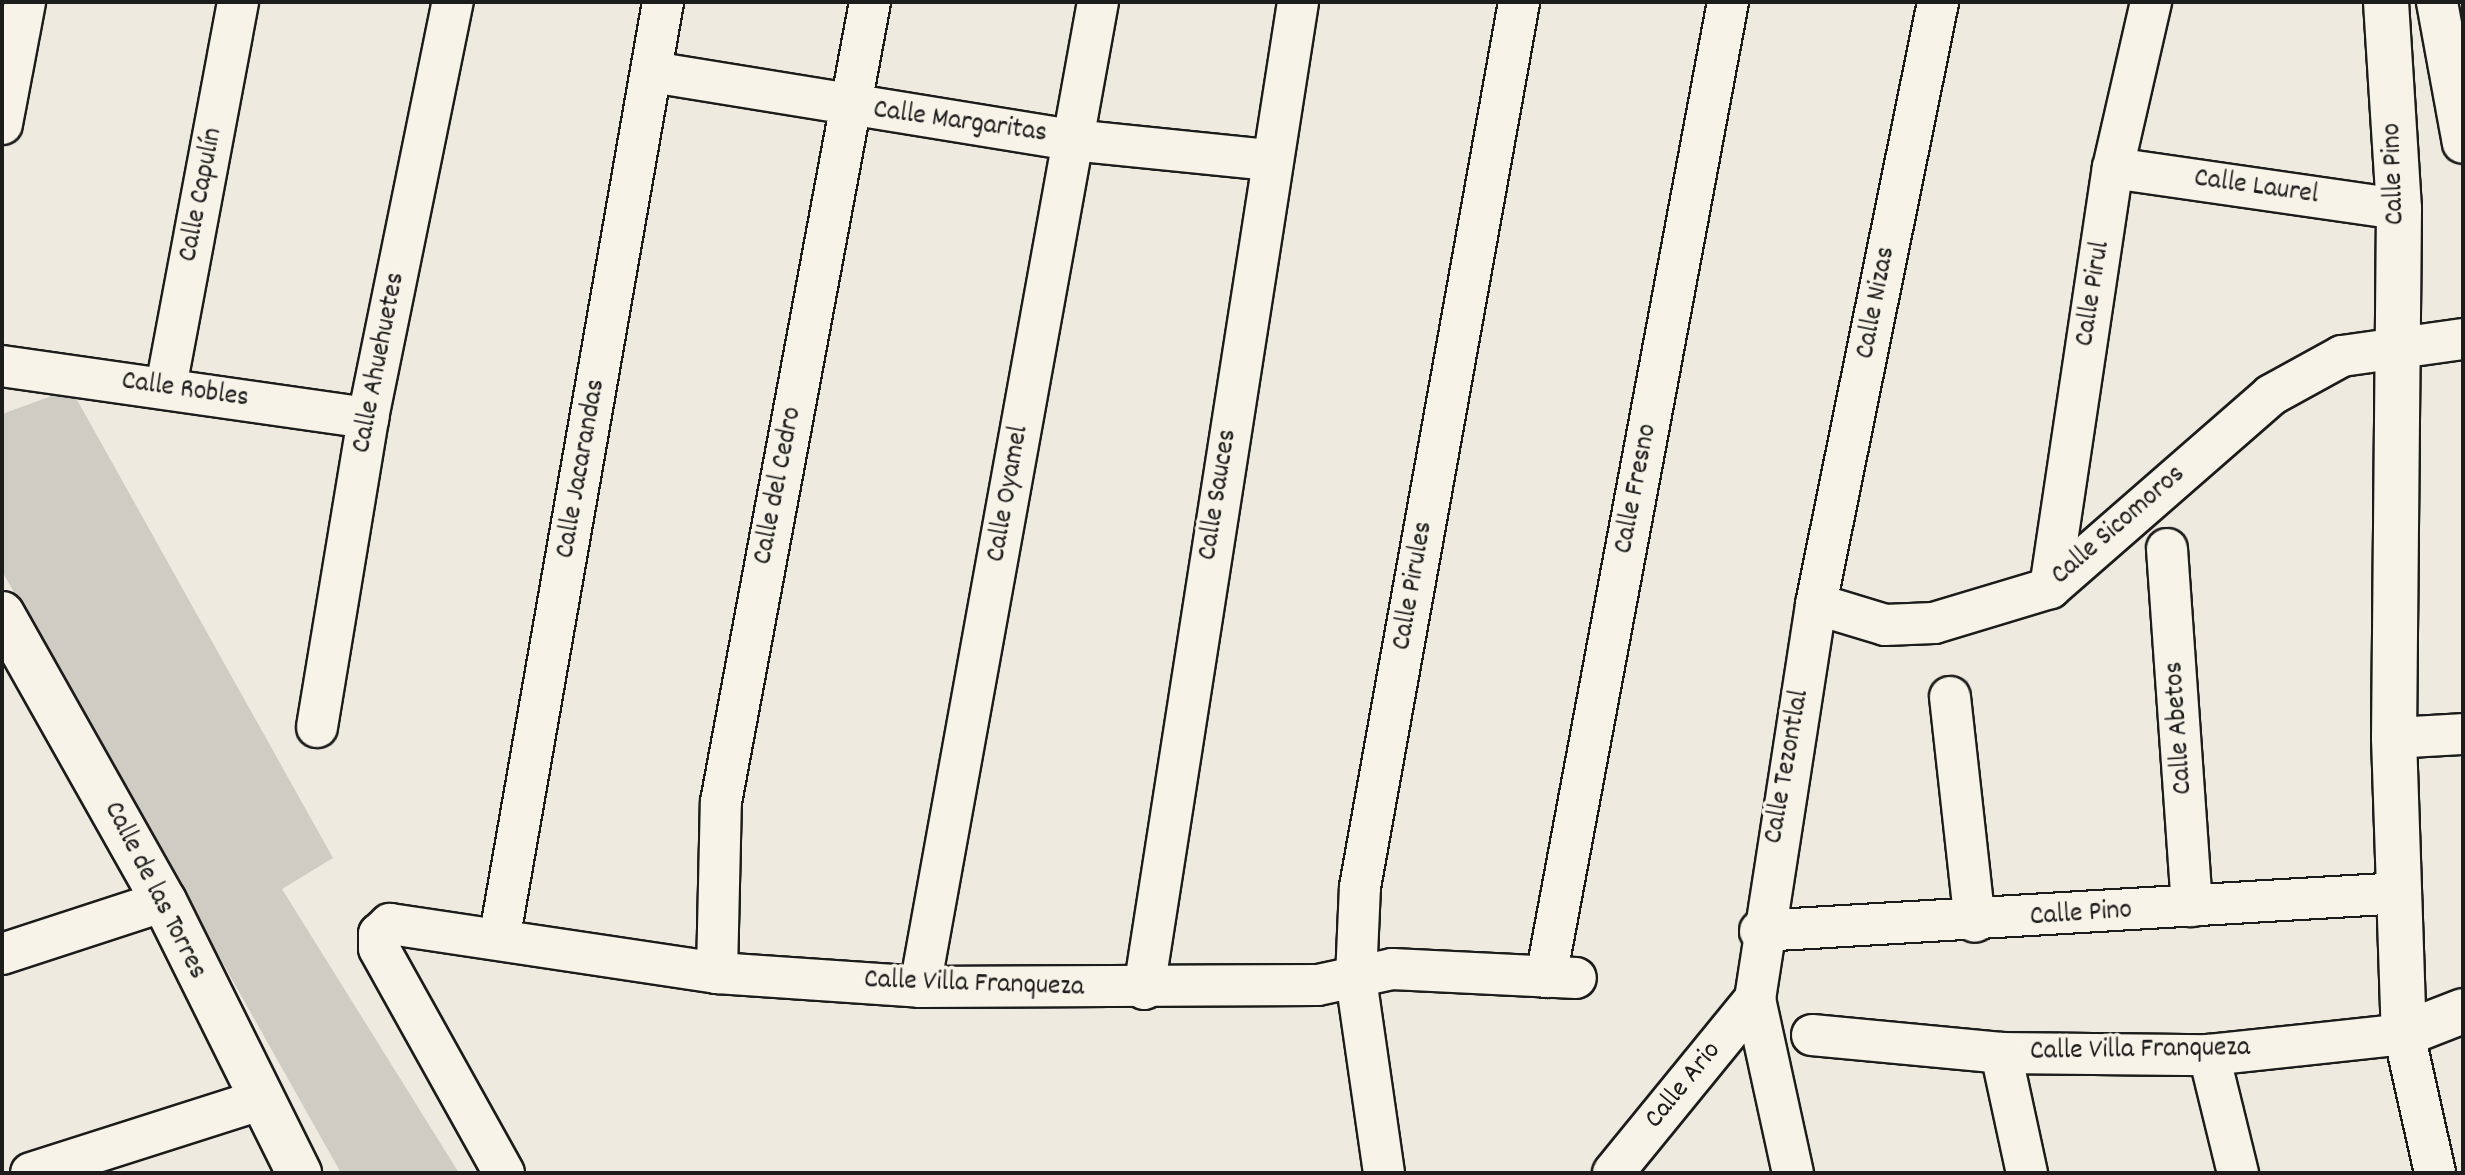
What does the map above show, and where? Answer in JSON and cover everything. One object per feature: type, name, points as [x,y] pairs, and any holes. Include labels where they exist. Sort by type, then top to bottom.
[{"type":"street","points":[[2,124],[25,2]]},
{"type":"street","name":"Calle Capulín","points":[[166,387],[238,2]]},
{"type":"street","name":"Calle Ahuehuetes","points":[[317,727],[368,418],[453,2]]},
{"type":"street","name":"Calle Jacarandas","points":[[500,935],[663,2]]},
{"type":"street","name":"Calle del Cedro","points":[[717,973],[721,802],[870,2]]},
{"type":"street","name":"Calle Oyamel","points":[[920,987],[1098,2]]},
{"type":"street","name":"Calle Sauces","points":[[1144,989],[1270,160],[1298,2]]},
{"type":"street","name":"Calle Pirules","points":[[1384,1173],[1356,978],[1360,887],[1519,2]]},
{"type":"street","name":"Calle Fresno","points":[[1561,977],[1728,2]]},
{"type":"street","name":"Calle Nizas","points":[[1816,604],[1938,2]]},
{"type":"street","name":"Calle Pirul","points":[[2050,588],[2113,168],[2151,2]]},
{"type":"street","name":"Calle Pino","points":[[2386,2],[2399,209],[2395,347],[2394,738],[2404,1034]]},
{"type":"street","points":[[2437,2],[2463,143]]},
{"type":"street","name":"Calle Margaritas","points":[[652,72],[850,107],[1072,140],[1270,160]]},
{"type":"street","name":"Calle Laurel","points":[[2113,168],[2399,209]]},
{"type":"street","points":[[2395,347],[2463,339]]},
{"type":"street","name":"Calle Sicomoros","points":[[1816,604],[1885,625],[1934,623],[2050,588],[2271,395],[2342,356],[2395,347]]},
{"type":"street","name":"Calle Robles","points":[[2,366],[368,418]]},
{"type":"street","name":"Calle Abetos","points":[[2167,549],[2192,906]]},
{"type":"street","name":"Calle Tezontlal","points":[[1760,931],[1816,604]]},
{"type":"street","name":"Calle de las Torres","points":[[2,614],[164,901],[257,1101],[299,1173]]},
{"type":"street","points":[[1950,697],[1975,922]]},
{"type":"street","points":[[2394,738],[2463,734]]},
{"type":"street","name":"Calle Pino","points":[[1760,931],[1975,922],[2401,893]]},
{"type":"street","points":[[2,954],[164,901]]},
{"type":"street","name":"Calle Villa Franqueza","points":[[504,1173],[390,970],[379,934],[410,921],[717,973],[920,987],[1144,989],[1356,978],[1392,969],[1561,977]]},
{"type":"street","name":"Calle Ario","points":[[1760,931],[1755,999],[1793,1173]]},
{"type":"street","name":"Calle Ario","points":[[1613,1173],[1755,999]]},
{"type":"street","name":"Calle Villa Franqueza","points":[[1812,1035],[2001,1053],[2209,1055],[2404,1034],[2463,1011]]},
{"type":"street","points":[[2404,1034],[2435,1173]]},
{"type":"street","points":[[2001,1053],[2027,1173]]},
{"type":"street","points":[[2209,1055],[2238,1173]]},
{"type":"street","points":[[31,1173],[257,1101]]},
{"type":"shaded area","points":[[71,389],[333,858],[282,889],[459,1173],[341,1173],[2,571],[2,414]]}]
